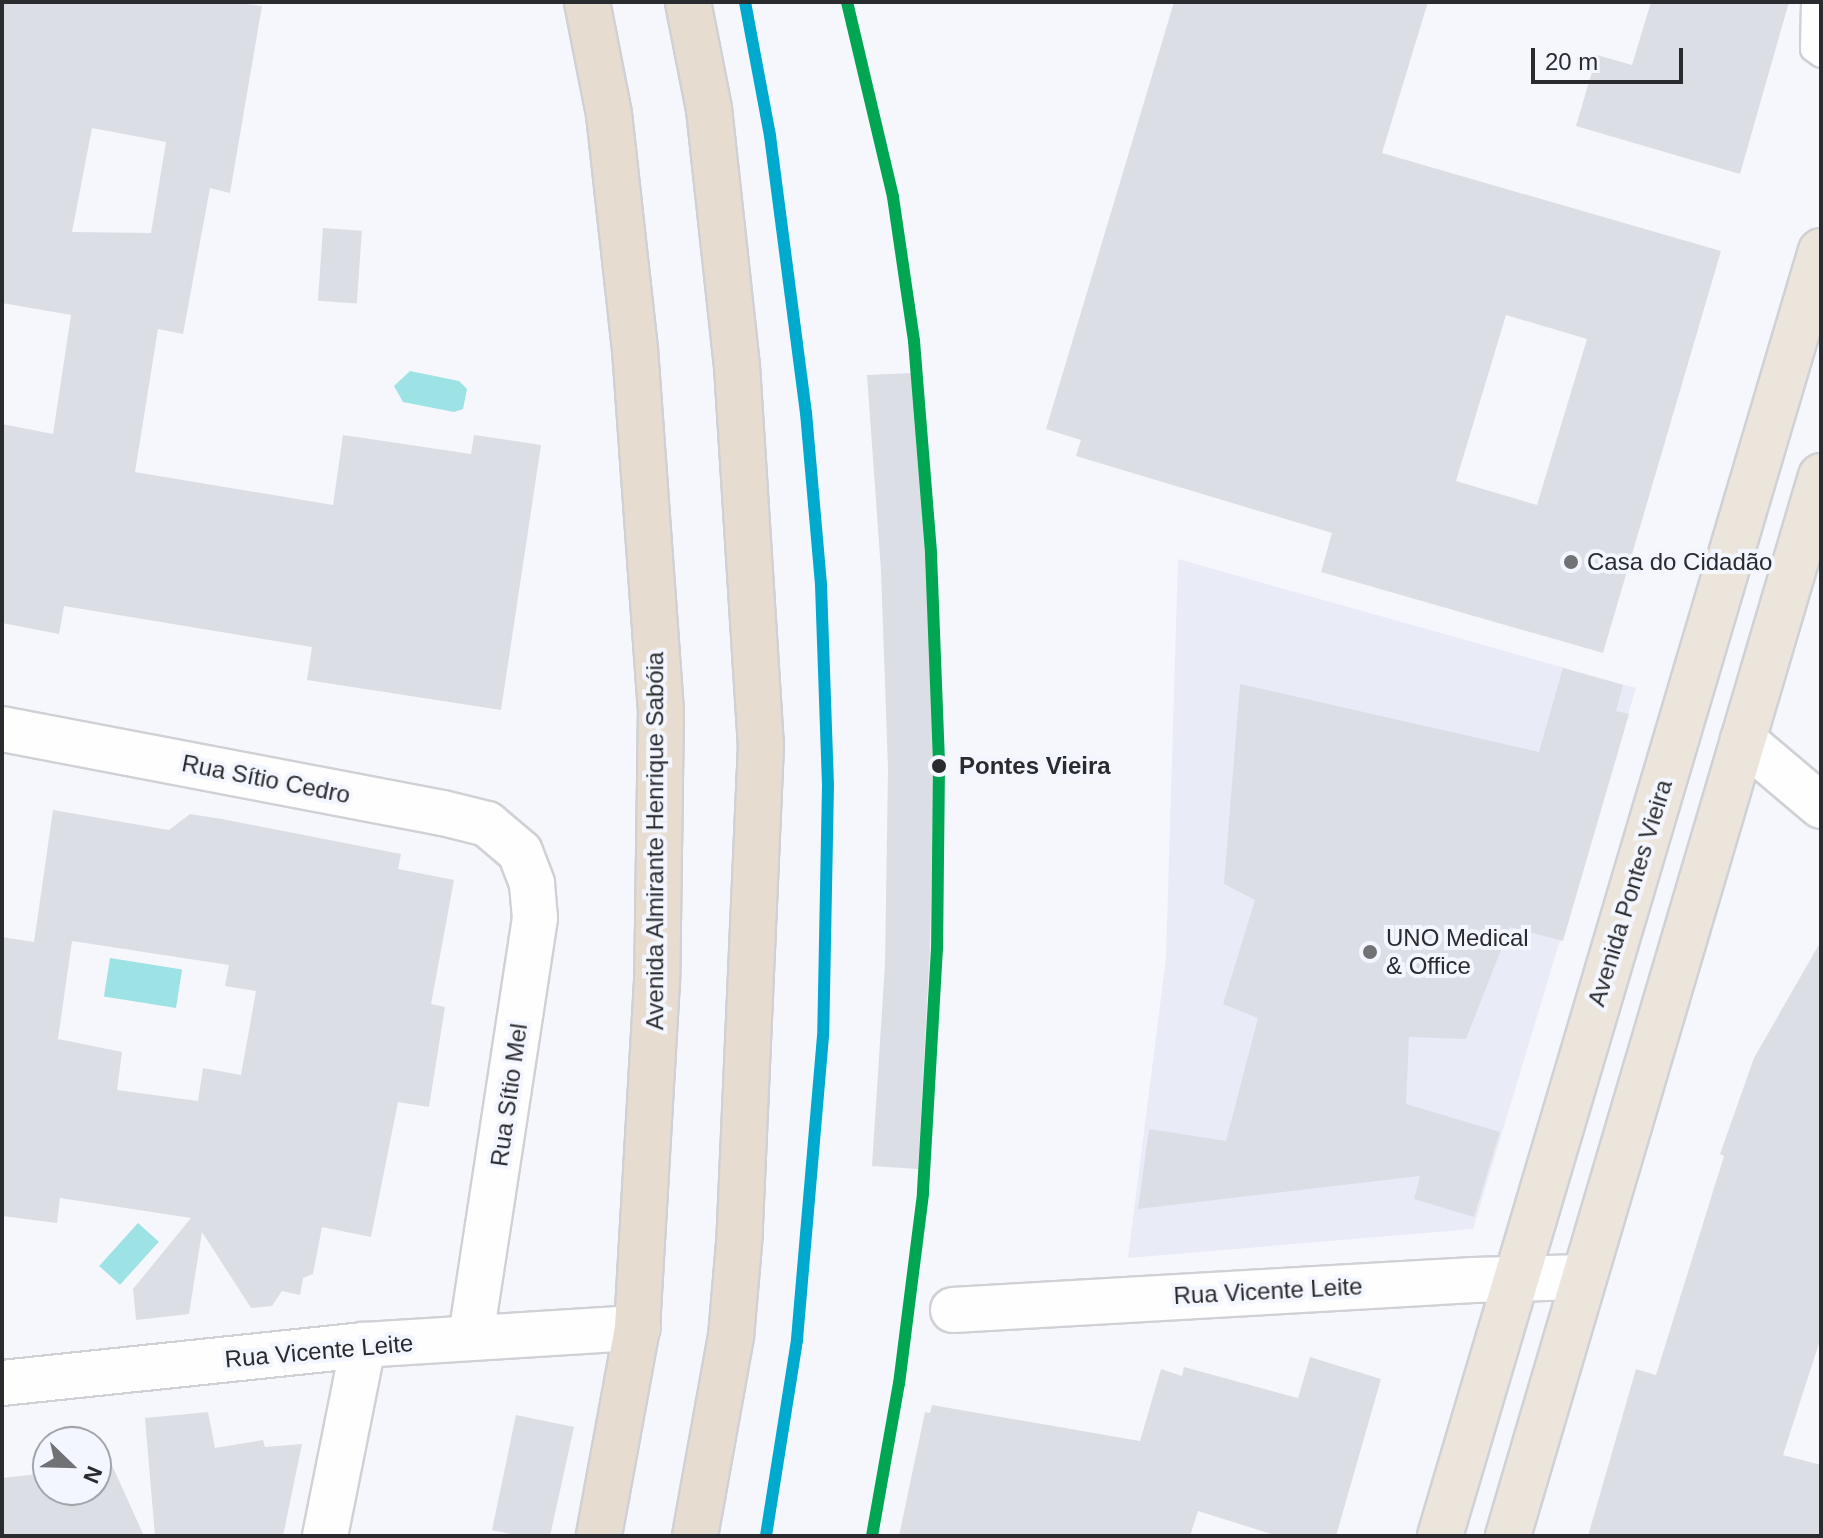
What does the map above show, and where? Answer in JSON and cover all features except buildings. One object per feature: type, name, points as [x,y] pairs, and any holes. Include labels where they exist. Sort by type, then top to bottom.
[{"type":"highway","name":"Avenida Almirante Henrique Sabóia","points":[[587,2],[609,114],[635,349],[661,708],[657,981],[637,1328],[599,1536]]},
{"type":"highway","points":[[688,2],[709,109],[737,366],[761,744],[739,1247],[731,1336],[695,1536]]},
{"type":"main road","name":"Avenida Pontes Vieira","points":[[1440,1536],[1821,251]]},
{"type":"main road","points":[[1508,1536],[1821,476]]},
{"type":"street","name":"Rua Sítio Cedro","points":[[2,729],[443,813],[487,824],[520,852]]},
{"type":"street","points":[[1743,740],[1821,806]]},
{"type":"street","name":"Rua Sítio Mel","points":[[471,1338],[535,918],[532,884],[520,852]]},
{"type":"street","name":"Rua Vicente Leite","points":[[953,1310],[1584,1277]]},
{"type":"street","name":"Rua Vicente Leite","points":[[2,1383],[363,1345],[637,1328]]},
{"type":"street","points":[[325,1536],[363,1345]]},
{"type":"lane","points":[[1814,2],[1813,49],[1821,55]]},
{"type":"shaded area","points":[[1178,559],[1636,688],[1473,1229],[1128,1258],[1166,958]]},
{"type":"water","points":[[410,371],[459,381],[467,389],[463,409],[454,412],[403,402],[394,386]]},
{"type":"water","points":[[110,958],[182,969],[176,1008],[104,997]]},
{"type":"water","points":[[138,1223],[159,1242],[120,1285],[99,1266]]},
{"type":"railway","points":[[745,2],[770,136],[806,413],[821,585],[828,785],[823,1036],[797,1340],[766,1536]]},
{"type":"transit line","points":[[745,2],[770,136],[806,413],[821,585],[828,785],[823,1036],[797,1340],[766,1536]]},
{"type":"transit line","points":[[847,2],[893,197],[914,341],[931,554],[939,764],[937,948],[923,1194],[899,1383],[872,1536]]},
{"type":"place","name":"Casa do Cidadão","points":[[1571,562]]},
{"type":"place","name":"Pontes Vieira","points":[[939,766]]},
{"type":"place","name":"UNO Medical & Office","points":[[1370,952]]}]
